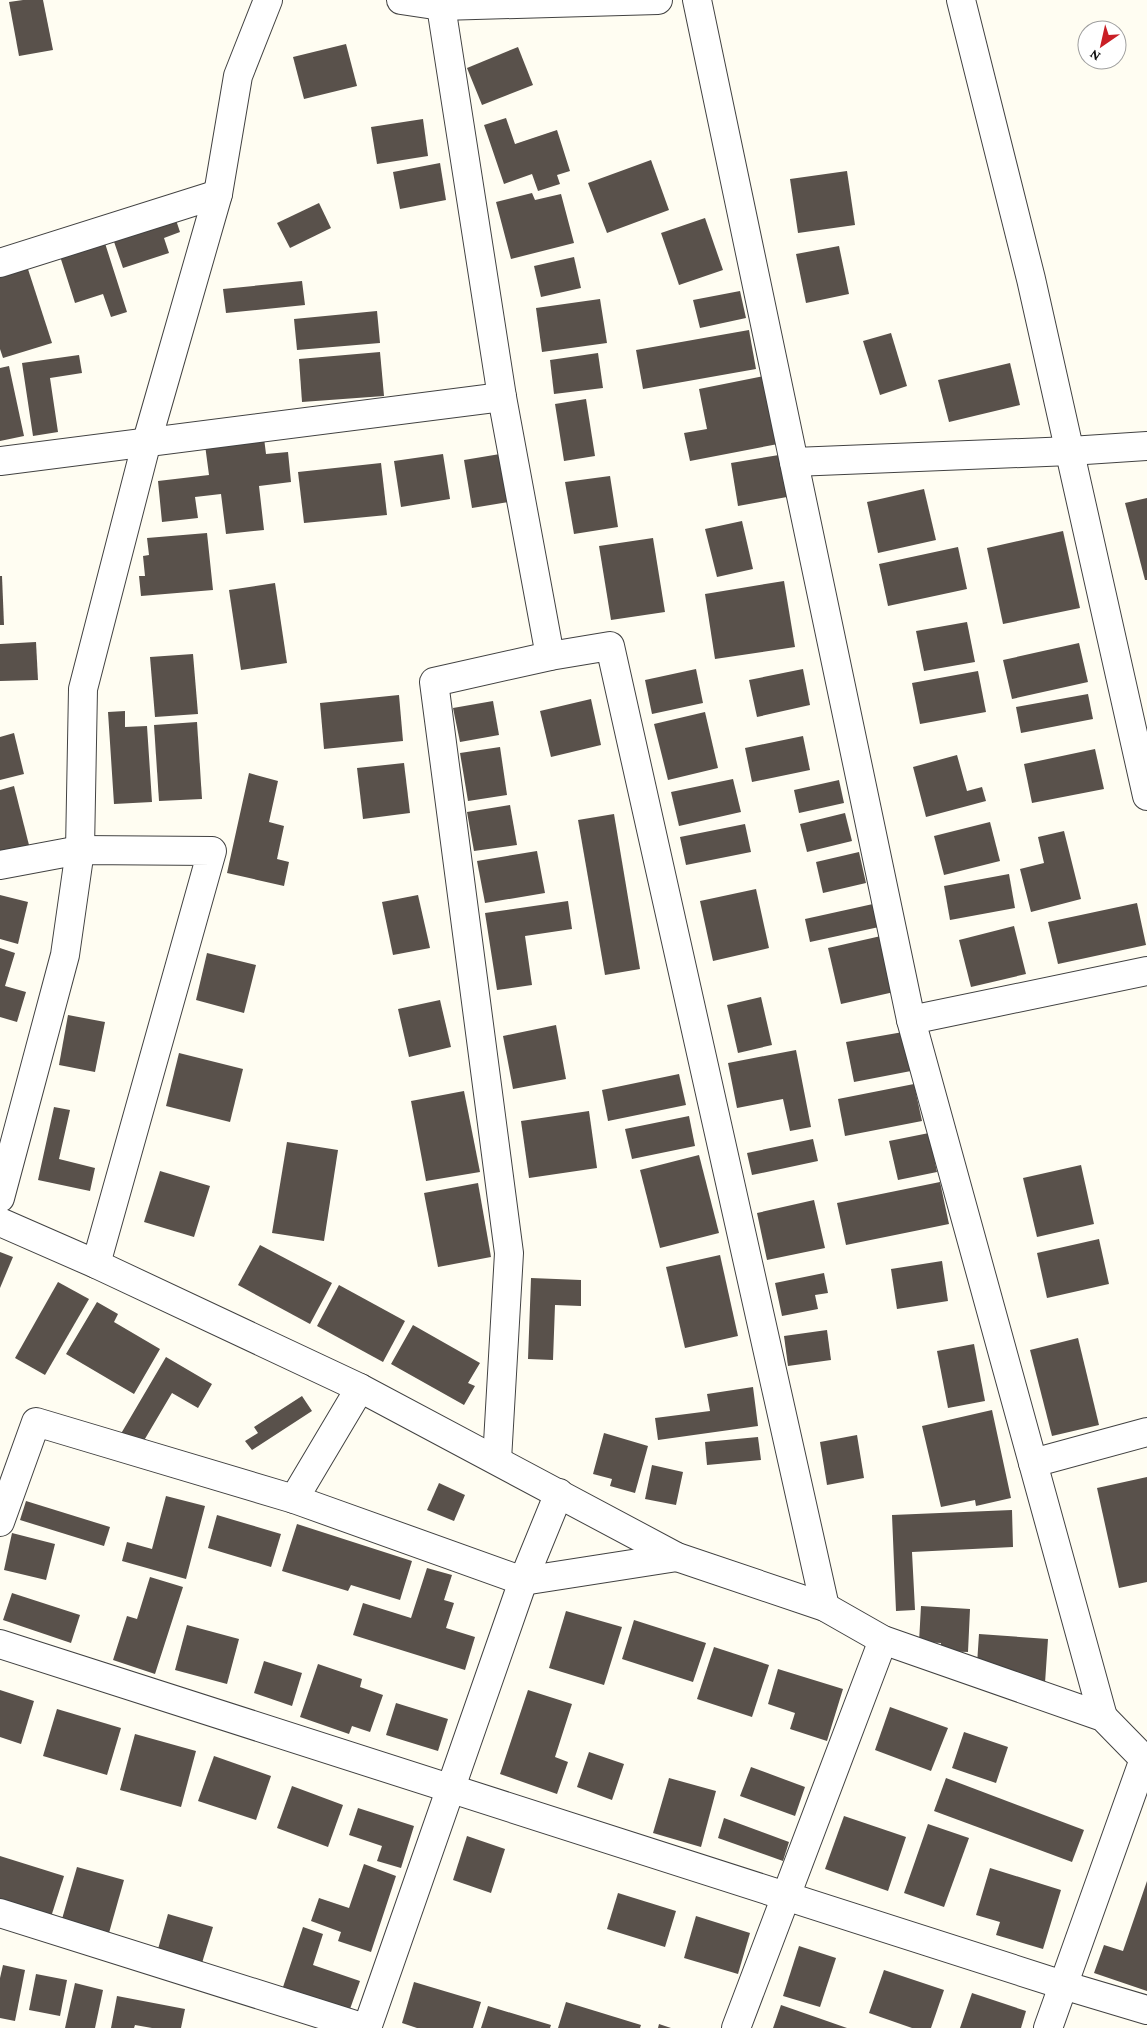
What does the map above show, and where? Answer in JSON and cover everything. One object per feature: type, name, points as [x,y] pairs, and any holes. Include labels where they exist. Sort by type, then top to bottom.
[{"type":"street","points":[[0,1198],[65,955],[80,850],[83,689],[147,441],[218,194],[238,76],[268,0]]},
{"type":"street","points":[[401,0],[441,6],[658,0]]},
{"type":"street","points":[[697,0],[911,1020],[1102,1717]]},
{"type":"street","points":[[961,0],[1031,280],[1147,796]]},
{"type":"street","points":[[441,6],[502,397],[550,656]]},
{"type":"street","points":[[0,263],[218,194]]},
{"type":"street","points":[[0,462],[147,441],[502,397]]},
{"type":"street","points":[[794,462],[1070,452],[1147,446]]},
{"type":"street","points":[[498,1460],[509,1253],[434,682],[550,656],[610,646],[825,1606]]},
{"type":"street","points":[[0,865],[80,850],[212,851],[96,1264]]},
{"type":"street","points":[[911,1020],[1147,971]]},
{"type":"street","points":[[0,1222],[96,1264],[360,1388],[677,1557],[825,1606],[883,1640],[1102,1717],[1145,1760],[1048,2028]]},
{"type":"street","points":[[294,1499],[360,1388]]},
{"type":"street","points":[[0,1522],[36,1422],[294,1499],[523,1581],[677,1557]]},
{"type":"street","points":[[1033,1462],[1147,1432]]},
{"type":"street","points":[[0,1913],[366,2028],[523,1581],[559,1494]]},
{"type":"street","points":[[736,2028],[883,1640]]},
{"type":"street","points":[[0,1644],[1147,2010]]},
{"type":"building","points":[[43,0],[53,50],[19,56],[9,2]]},
{"type":"building","points":[[346,44],[357,86],[304,99],[293,57]]},
{"type":"building","points":[[518,47],[533,85],[482,105],[467,68]]},
{"type":"building","points":[[506,118],[515,144],[557,130],[570,171],[557,175],[560,184],[538,191],[532,174],[504,184],[484,125]]},
{"type":"building","points":[[423,119],[428,156],[377,164],[371,127]]},
{"type":"building","points":[[651,160],[669,210],[607,233],[588,183]]},
{"type":"building","points":[[440,163],[446,200],[400,209],[393,172]]},
{"type":"building","points":[[847,171],[855,225],[798,233],[790,179]]},
{"type":"building","points":[[532,193],[535,200],[561,194],[574,243],[511,259],[496,202]]},
{"type":"building","points":[[319,203],[331,228],[290,248],[277,223]]},
{"type":"building","points":[[173,211],[180,232],[164,238],[169,253],[123,268],[111,233]]},
{"type":"building","points":[[705,218],[723,270],[679,285],[661,233]]},
{"type":"building","points":[[103,237],[127,312],[111,317],[103,294],[75,303],[58,250]]},
{"type":"building","points":[[839,246],[849,294],[806,303],[796,254]]},
{"type":"building","points":[[574,257],[581,288],[541,297],[534,266]]},
{"type":"building","points":[[26,263],[52,343],[3,358],[0,349],[0,271]]},
{"type":"building","points":[[302,281],[305,305],[226,313],[223,289]]},
{"type":"building","points":[[740,291],[746,318],[700,328],[693,300]]},
{"type":"building","points":[[600,299],[607,343],[542,352],[536,308]]},
{"type":"building","points":[[377,311],[380,343],[297,350],[294,319]]},
{"type":"building","points":[[749,330],[756,369],[643,389],[636,350]]},
{"type":"building","points":[[891,333],[907,386],[880,395],[863,341]]},
{"type":"building","points":[[380,352],[384,396],[302,402],[299,359]]},
{"type":"building","points":[[598,353],[603,388],[554,394],[550,360]]},
{"type":"building","points":[[79,355],[82,373],[50,378],[58,432],[33,436],[22,363]]},
{"type":"building","points":[[1010,363],[1020,405],[949,422],[938,380]]},
{"type":"building","points":[[9,366],[24,436],[0,441],[0,368]]},
{"type":"building","points":[[764,376],[778,444],[690,461],[684,433],[707,429],[699,389]]},
{"type":"building","points":[[586,399],[595,456],[564,461],[555,404]]},
{"type":"building","points":[[264,438],[266,454],[288,452],[291,482],[259,486],[264,530],[226,534],[221,494],[195,497],[198,518],[162,522],[158,481],[209,475],[205,445]]},
{"type":"building","points":[[506,453],[515,501],[472,508],[464,460]]},
{"type":"building","points":[[443,454],[450,499],[401,507],[394,461]]},
{"type":"building","points":[[779,455],[787,497],[738,506],[731,463]]},
{"type":"building","points":[[381,463],[387,515],[304,523],[298,472]]},
{"type":"building","points":[[610,476],[618,527],[574,534],[565,482]]},
{"type":"building","points":[[924,489],[936,540],[878,553],[867,502]]},
{"type":"building","points":[[1147,498],[1147,580],[1145,580],[1125,503]]},
{"type":"building","points":[[742,521],[753,569],[717,577],[705,529]]},
{"type":"building","points":[[1063,531],[1080,608],[1003,624],[987,548]]},
{"type":"building","points":[[207,533],[213,590],[141,596],[139,576],[145,576],[143,556],[149,555],[147,538]]},
{"type":"building","points":[[653,538],[665,612],[611,620],[599,546]]},
{"type":"building","points":[[958,547],[967,589],[888,606],[879,564]]},
{"type":"building","points":[[0,576],[2,576],[4,625],[0,625]]},
{"type":"building","points":[[784,581],[795,647],[715,659],[705,594]]},
{"type":"building","points":[[275,583],[287,663],[241,670],[229,590]]},
{"type":"building","points":[[967,622],[975,662],[924,671],[916,631]]},
{"type":"building","points":[[36,642],[38,680],[0,681],[0,644]]},
{"type":"building","points":[[1079,643],[1088,682],[1012,699],[1003,660]]},
{"type":"building","points":[[193,654],[198,714],[155,717],[150,657]]},
{"type":"building","points":[[696,669],[703,703],[652,714],[645,680]]},
{"type":"building","points":[[803,669],[810,705],[757,717],[749,680]]},
{"type":"building","points":[[978,671],[986,712],[920,724],[912,683]]},
{"type":"building","points":[[1088,694],[1093,719],[1021,733],[1016,707]]},
{"type":"building","points":[[399,695],[403,741],[324,749],[320,703]]},
{"type":"building","points":[[591,699],[601,745],[551,757],[540,711]]},
{"type":"building","points":[[493,701],[499,735],[460,742],[453,708]]},
{"type":"building","points":[[125,711],[125,727],[147,726],[152,802],[114,804],[108,712]]},
{"type":"building","points":[[705,712],[718,768],[668,780],[654,724]]},
{"type":"building","points":[[197,722],[202,799],[159,801],[154,725]]},
{"type":"building","points":[[14,733],[24,774],[0,780],[0,737]]},
{"type":"building","points":[[803,736],[810,770],[752,782],[745,748]]},
{"type":"building","points":[[500,747],[507,795],[468,801],[460,753]]},
{"type":"building","points":[[1095,749],[1104,789],[1032,803],[1024,764]]},
{"type":"building","points":[[957,755],[967,791],[982,787],[986,801],[926,817],[913,767]]},
{"type":"building","points":[[404,763],[410,813],[363,819],[357,768]]},
{"type":"building","points":[[249,773],[278,781],[269,822],[284,826],[277,859],[289,862],[284,886],[227,873]]},
{"type":"building","points":[[733,779],[741,812],[679,826],[671,792]]},
{"type":"building","points":[[839,780],[844,803],[799,813],[794,790]]},
{"type":"building","points":[[14,786],[30,849],[0,857],[0,790]]},
{"type":"building","points":[[510,805],[517,845],[474,851],[467,812]]},
{"type":"building","points":[[845,813],[852,841],[807,852],[800,824]]},
{"type":"building","points":[[614,814],[640,969],[605,975],[578,820]]},
{"type":"building","points":[[990,822],[1000,861],[944,875],[934,836]]},
{"type":"building","points":[[745,824],[751,852],[686,865],[680,837]]},
{"type":"building","points":[[1064,831],[1081,899],[1031,912],[1020,869],[1044,863],[1038,837]]},
{"type":"building","points":[[537,851],[545,893],[485,903],[477,861]]},
{"type":"building","points":[[859,852],[866,883],[823,893],[816,862]]},
{"type":"building","points":[[1009,874],[1015,908],[950,920],[944,886]]},
{"type":"building","points":[[756,889],[769,948],[713,961],[700,901]]},
{"type":"building","points":[[0,895],[28,902],[18,944],[0,939]]},
{"type":"building","points":[[418,895],[430,948],[393,955],[382,902]]},
{"type":"building","points":[[568,901],[572,929],[525,936],[532,985],[497,990],[485,913]]},
{"type":"building","points":[[1137,903],[1146,945],[1058,964],[1048,922]]},
{"type":"building","points":[[873,904],[879,927],[810,942],[805,919]]},
{"type":"building","points":[[1014,926],[1026,974],[971,987],[959,940]]},
{"type":"building","points":[[881,936],[894,992],[841,1004],[828,948]]},
{"type":"building","points":[[0,948],[15,953],[5,986],[26,992],[17,1022],[0,1017]]},
{"type":"building","points":[[207,953],[256,965],[244,1013],[196,1000]]},
{"type":"building","points":[[761,997],[772,1045],[738,1053],[727,1005]]},
{"type":"building","points":[[440,1000],[451,1047],[409,1057],[398,1009]]},
{"type":"building","points":[[68,1015],[105,1022],[95,1072],[59,1065]]},
{"type":"building","points":[[556,1025],[566,1079],[513,1089],[503,1036]]},
{"type":"building","points":[[903,1032],[911,1071],[854,1082],[846,1042]]},
{"type":"building","points":[[796,1050],[811,1127],[790,1131],[783,1099],[737,1108],[728,1063]]},
{"type":"building","points":[[179,1053],[243,1069],[230,1122],[166,1106]]},
{"type":"building","points":[[679,1074],[686,1105],[608,1121],[602,1090]]},
{"type":"building","points":[[914,1084],[922,1121],[845,1136],[838,1099]]},
{"type":"building","points":[[464,1091],[480,1172],[426,1181],[411,1101]]},
{"type":"building","points":[[54,1107],[70,1110],[59,1159],[95,1168],[90,1191],[38,1180]]},
{"type":"building","points":[[589,1111],[597,1168],[529,1178],[521,1121]]},
{"type":"building","points":[[689,1116],[695,1146],[632,1159],[625,1129]]},
{"type":"building","points":[[929,1133],[937,1172],[898,1180],[889,1141]]},
{"type":"building","points":[[813,1139],[818,1161],[752,1175],[747,1153]]},
{"type":"building","points":[[287,1142],[338,1150],[324,1241],[272,1233]]},
{"type":"building","points":[[699,1155],[719,1233],[660,1248],[640,1170]]},
{"type":"building","points":[[1081,1165],[1094,1224],[1037,1237],[1023,1178]]},
{"type":"building","points":[[160,1171],[210,1186],[194,1237],[144,1222]]},
{"type":"building","points":[[940,1182],[949,1224],[846,1245],[837,1203]]},
{"type":"building","points":[[478,1183],[491,1257],[438,1267],[424,1193]]},
{"type":"building","points":[[814,1200],[825,1248],[767,1260],[757,1213]]},
{"type":"building","points":[[1099,1239],[1109,1284],[1047,1298],[1037,1253]]},
{"type":"building","points":[[260,1245],[332,1283],[310,1324],[238,1285]]},
{"type":"building","points":[[0,1252],[13,1257],[0,1288]]},
{"type":"building","points":[[720,1255],[738,1336],[685,1348],[666,1267]]},
{"type":"building","points":[[942,1261],[948,1301],[897,1309],[891,1269]]},
{"type":"building","points":[[824,1273],[828,1293],[815,1295],[818,1309],[782,1316],[775,1283]]},
{"type":"building","points":[[531,1278],[581,1280],[581,1306],[555,1305],[553,1360],[528,1359]]},
{"type":"building","points":[[58,1282],[89,1299],[45,1375],[15,1358]]},
{"type":"building","points":[[339,1285],[405,1321],[383,1362],[317,1326]]},
{"type":"building","points":[[97,1302],[118,1314],[114,1322],[160,1349],[134,1394],[66,1354]]},
{"type":"building","points":[[413,1325],[480,1363],[468,1383],[475,1386],[464,1405],[391,1364]]},
{"type":"building","points":[[827,1330],[831,1360],[788,1366],[784,1336]]},
{"type":"building","points":[[1078,1338],[1099,1425],[1052,1436],[1030,1350]]},
{"type":"building","points":[[974,1344],[985,1401],[948,1408],[937,1351]]},
{"type":"building","points":[[166,1357],[212,1384],[198,1408],[172,1393],[139,1449],[119,1437]]},
{"type":"building","points":[[753,1387],[758,1426],[658,1440],[655,1418],[710,1411],[707,1394]]},
{"type":"building","points":[[302,1396],[312,1411],[252,1450],[245,1441],[258,1433],[254,1427]]},
{"type":"building","points":[[992,1410],[1011,1498],[976,1506],[975,1500],[941,1507],[922,1426]]},
{"type":"building","points":[[604,1433],[648,1446],[635,1493],[610,1486],[612,1479],[593,1474]]},
{"type":"building","points":[[857,1435],[864,1478],[827,1485],[820,1442]]},
{"type":"building","points":[[758,1437],[761,1460],[707,1465],[705,1442]]},
{"type":"building","points":[[652,1465],[683,1472],[676,1505],[645,1499]]},
{"type":"building","points":[[1147,1477],[1147,1582],[1119,1588],[1097,1488]]},
{"type":"building","points":[[439,1483],[465,1495],[454,1521],[427,1510]]},
{"type":"building","points":[[166,1496],[205,1506],[186,1579],[122,1561],[127,1542],[152,1549]]},
{"type":"building","points":[[26,1501],[110,1527],[104,1546],[20,1520]]},
{"type":"building","points":[[1012,1510],[1013,1547],[912,1552],[915,1610],[896,1611],[892,1515]]},
{"type":"building","points":[[217,1515],[281,1534],[271,1567],[208,1548]]},
{"type":"building","points":[[297,1524],[412,1561],[400,1600],[351,1585],[348,1591],[282,1571]]},
{"type":"building","points":[[12,1533],[55,1544],[46,1580],[4,1570]]},
{"type":"building","points":[[427,1568],[452,1575],[444,1600],[454,1603],[446,1628],[475,1637],[465,1670],[353,1635],[363,1603],[411,1618]]},
{"type":"building","points":[[150,1577],[183,1587],[155,1674],[113,1660],[127,1616],[137,1619]]},
{"type":"building","points":[[12,1593],[80,1615],[71,1643],[3,1620]]},
{"type":"building","points":[[921,1606],[970,1609],[968,1652],[940,1651],[941,1643],[919,1642]]},
{"type":"building","points":[[566,1611],[622,1627],[604,1685],[549,1668]]},
{"type":"building","points":[[634,1620],[706,1643],[693,1682],[622,1659]]},
{"type":"building","points":[[187,1625],[239,1639],[227,1684],[175,1670]]},
{"type":"building","points":[[979,1634],[1048,1639],[1045,1683],[1026,1682],[1027,1675],[1001,1673],[1001,1666],[977,1664]]},
{"type":"building","points":[[714,1647],[769,1665],[752,1717],[697,1699]]},
{"type":"building","points":[[264,1661],[302,1673],[292,1706],[254,1693]]},
{"type":"building","points":[[318,1664],[362,1679],[360,1687],[383,1695],[370,1732],[352,1726],[349,1734],[300,1717]]},
{"type":"building","points":[[778,1669],[843,1689],[827,1741],[790,1729],[795,1713],[768,1704]]},
{"type":"building","points":[[0,1690],[34,1701],[21,1744],[0,1737]]},
{"type":"building","points":[[528,1690],[572,1704],[555,1757],[568,1762],[557,1794],[500,1774]]},
{"type":"building","points":[[396,1703],[448,1719],[438,1751],[386,1735]]},
{"type":"building","points":[[890,1707],[948,1728],[931,1771],[875,1750]]},
{"type":"building","points":[[57,1709],[121,1728],[107,1775],[43,1756]]},
{"type":"building","points":[[964,1732],[1008,1747],[996,1783],[952,1768]]},
{"type":"building","points":[[135,1734],[196,1751],[181,1807],[120,1790]]},
{"type":"building","points":[[589,1752],[624,1764],[612,1800],[577,1787]]},
{"type":"building","points":[[214,1756],[271,1776],[256,1820],[198,1801]]},
{"type":"building","points":[[751,1767],[805,1787],[795,1816],[740,1796]]},
{"type":"building","points":[[669,1778],[716,1791],[701,1847],[653,1833]]},
{"type":"building","points":[[946,1778],[1084,1830],[1072,1862],[934,1811]]},
{"type":"building","points":[[292,1786],[343,1805],[328,1847],[277,1828]]},
{"type":"building","points":[[358,1808],[414,1826],[401,1868],[377,1861],[382,1846],[349,1835]]},
{"type":"building","points":[[844,1816],[906,1837],[888,1891],[825,1869]]},
{"type":"building","points":[[724,1818],[789,1842],[783,1861],[718,1838]]},
{"type":"building","points":[[928,1824],[969,1838],[944,1907],[904,1893]]},
{"type":"building","points":[[467,1836],[505,1849],[491,1893],[453,1880]]},
{"type":"building","points":[[0,1856],[64,1876],[51,1917],[0,1901]]},
{"type":"building","points":[[364,1864],[396,1876],[371,1952],[338,1941],[341,1932],[311,1921],[319,1898],[349,1908]]},
{"type":"building","points":[[77,1867],[124,1880],[109,1933],[62,1919]]},
{"type":"building","points":[[990,1868],[1061,1890],[1043,1949],[996,1935],[1000,1922],[976,1915]]},
{"type":"building","points":[[1147,1881],[1147,1991],[1094,1973],[1104,1945],[1123,1951]]},
{"type":"building","points":[[618,1893],[676,1911],[665,1947],[607,1929]]},
{"type":"building","points":[[168,1914],[213,1927],[202,1963],[158,1949]]},
{"type":"building","points":[[696,1916],[750,1933],[738,1974],[684,1958]]},
{"type":"building","points":[[303,1927],[323,1934],[313,1965],[360,1981],[350,2009],[283,1987]]},
{"type":"building","points":[[799,1946],[836,1958],[820,2007],[783,1996]]},
{"type":"building","points":[[3,1965],[25,1970],[15,2021],[0,2018],[0,1978]]},
{"type":"building","points":[[884,1970],[944,1990],[931,2028],[912,2028],[869,2013]]},
{"type":"building","points":[[36,1974],[67,1980],[60,2016],[29,2010]]},
{"type":"building","points":[[414,1982],[481,2002],[473,2028],[417,2028],[402,2023]]},
{"type":"building","points":[[75,1983],[103,1990],[95,2028],[65,2028]]},
{"type":"building","points":[[972,1993],[1026,2011],[1021,2028],[960,2028]]},
{"type":"building","points":[[117,1996],[185,2009],[181,2028],[152,2028],[135,2025],[134,2028],[111,2028]]},
{"type":"building","points":[[566,2002],[641,2025],[640,2028],[558,2028]]},
{"type":"building","points":[[781,2005],[847,2028],[773,2028]]},
{"type":"building","points":[[488,2006],[551,2025],[550,2028],[481,2028]]},
{"type":"building","points":[[659,2024],[671,2028],[658,2028]]}]
